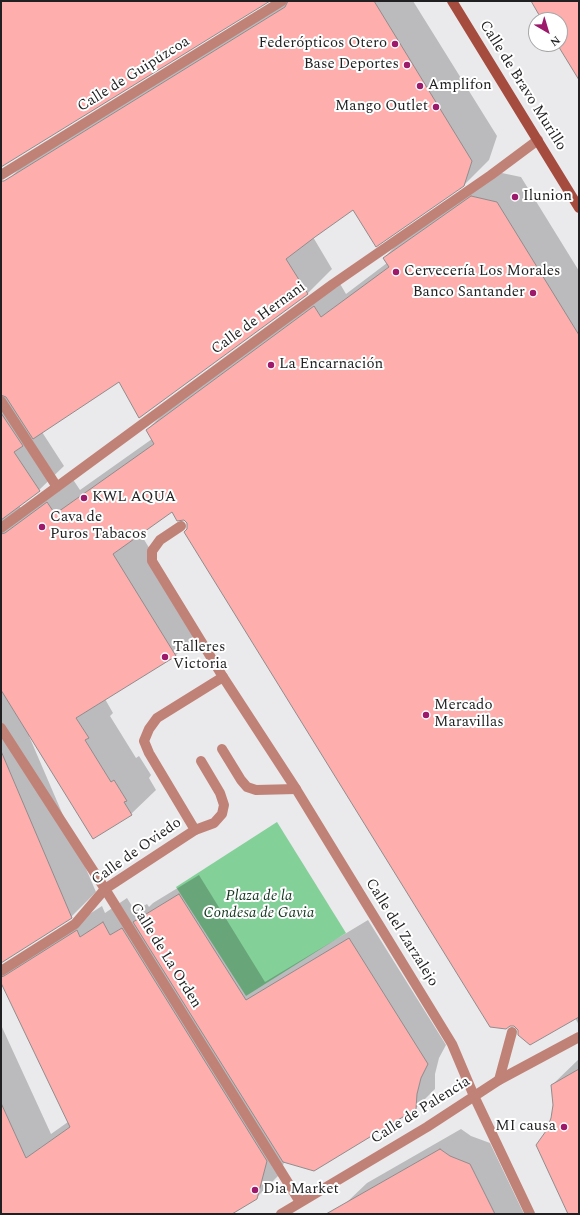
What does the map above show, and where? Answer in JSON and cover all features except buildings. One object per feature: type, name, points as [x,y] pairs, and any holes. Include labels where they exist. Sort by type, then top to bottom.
[{"type":"main road","name":"Calle de Bravo Murillo","points":[[452,1],[579,208]]},
{"type":"street","name":"Calle de Guipúzcoa","points":[[1,174],[282,1]]},
{"type":"street","name":"Calle de Hernani","points":[[1,528],[332,284],[491,175],[538,140]]},
{"type":"street","points":[[1,401],[58,487]]},
{"type":"street","points":[[181,526],[160,540],[152,551],[152,562],[223,677],[296,789]]},
{"type":"street","points":[[195,830],[148,753],[144,741],[149,729],[157,718],[223,677]]},
{"type":"street","name":"Calle de La Orden","points":[[1,728],[106,889],[300,1202]]},
{"type":"street","points":[[222,749],[247,787],[256,790],[296,789]]},
{"type":"street","name":"Calle de Oviedo","points":[[1,971],[75,924],[106,889],[195,830],[214,823],[222,814],[224,805],[220,793],[201,761]]},
{"type":"street","name":"Calle del Zarzalejo","points":[[296,789],[452,1044],[474,1096],[530,1214]]},
{"type":"street","points":[[499,1080],[512,1032]]},
{"type":"street","name":"Calle de Palencia","points":[[281,1214],[426,1127],[499,1080],[579,1037]]},
{"type":"green space","name":"Plaza de la Condesa de Gavia","points":[[277,822],[346,933],[246,996],[176,887]]},
{"type":"place","name":"Federópticos Otero","points":[[395,44]]},
{"type":"place","name":"Base Deportes","points":[[407,65]]},
{"type":"place","name":"Amplifon","points":[[420,86]]},
{"type":"place","name":"Mango Outlet","points":[[436,107]]},
{"type":"place","name":"Ilunion","points":[[515,197]]},
{"type":"place","name":"Cervecería Los Morales","points":[[396,272]]},
{"type":"place","name":"Banco Santander","points":[[533,293]]},
{"type":"place","name":"La Encarnación","points":[[271,365]]},
{"type":"place","name":"KWL AQUA","points":[[84,498]]},
{"type":"place","name":"Cava de Puros Tabacos","points":[[42,527]]},
{"type":"place","name":"Talleres Victoria","points":[[165,657]]},
{"type":"place","name":"Mercado Maravillas","points":[[426,715]]},
{"type":"place","name":"MI causa","points":[[564,1127]]},
{"type":"place","name":"Dia Market","points":[[255,1190]]}]
